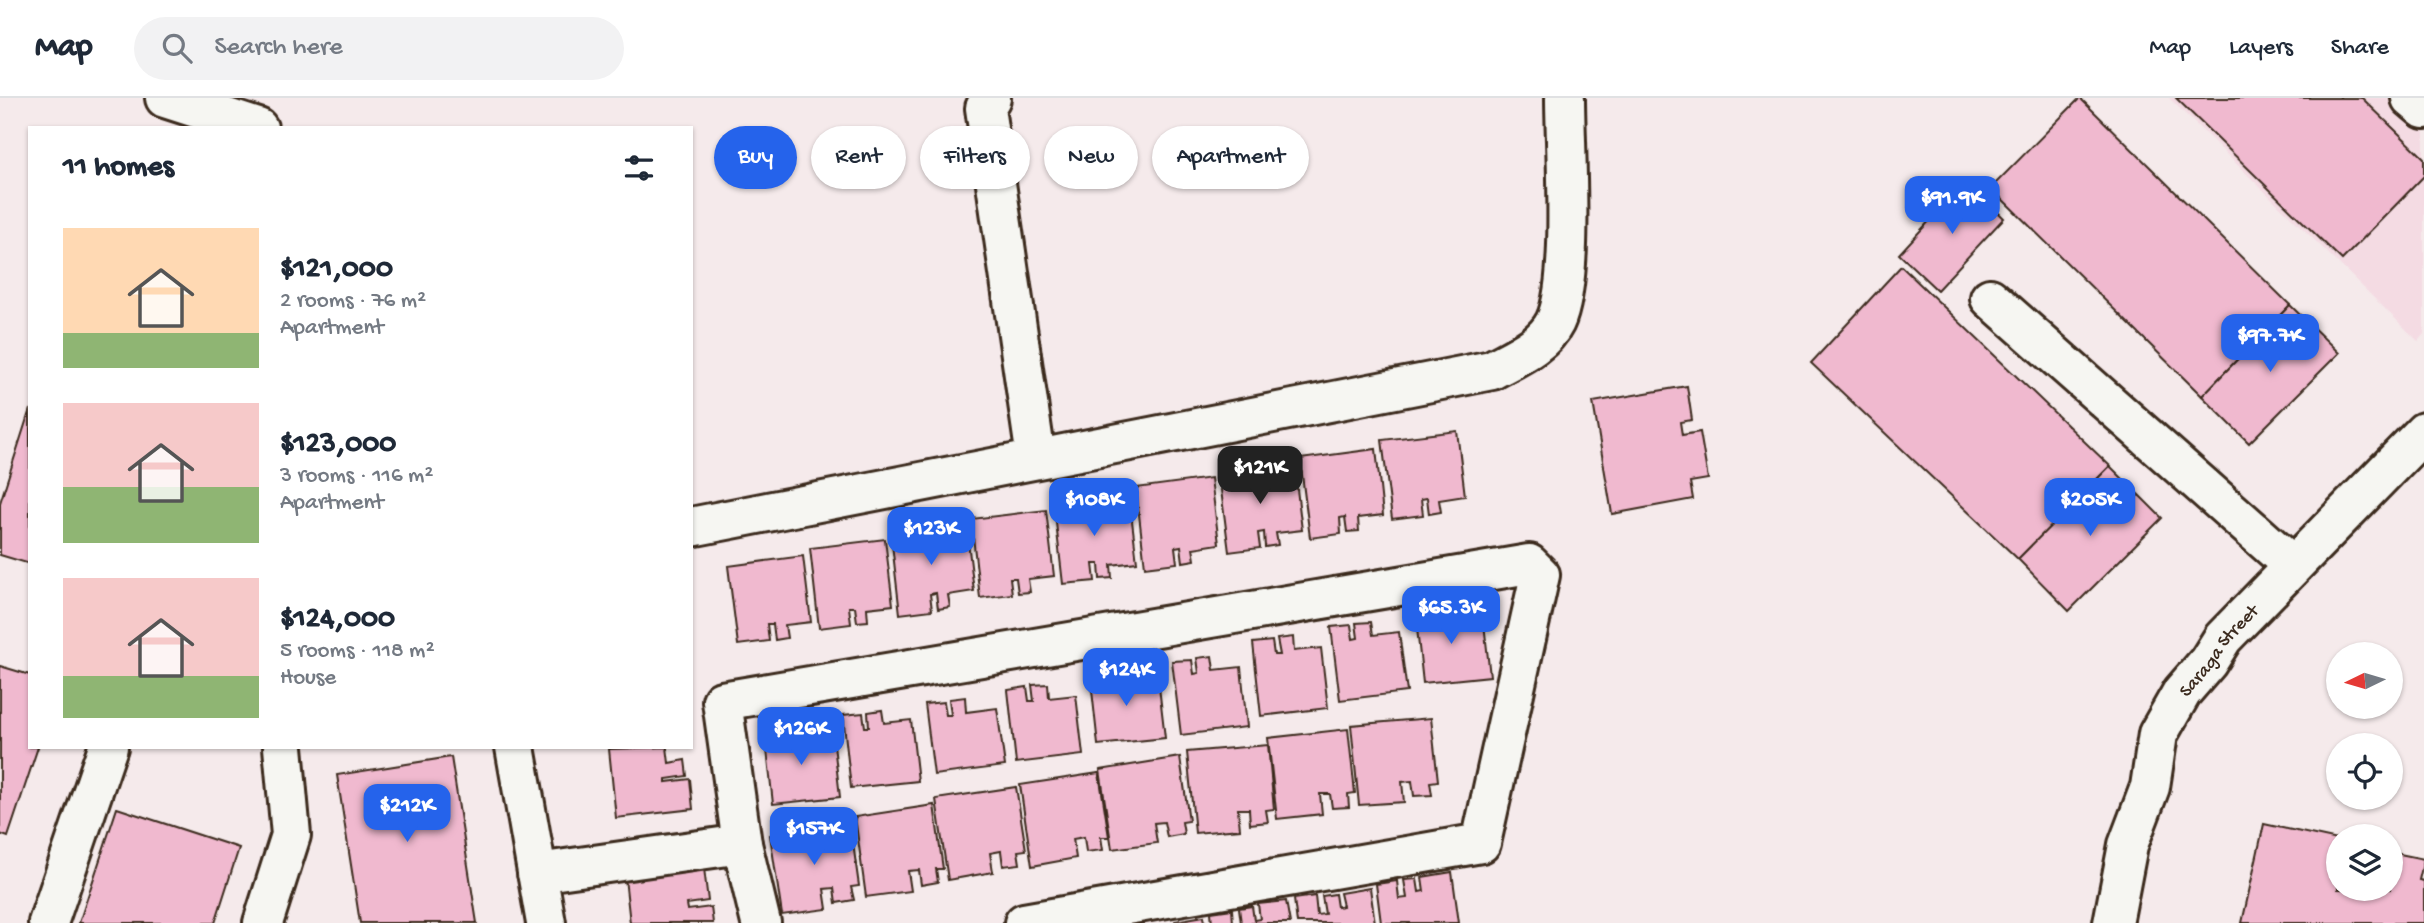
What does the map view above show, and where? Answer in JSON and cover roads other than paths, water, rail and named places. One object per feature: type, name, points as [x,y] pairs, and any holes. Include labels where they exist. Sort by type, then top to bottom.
[{"type":"street","points":[[165,98],[252,126]]},
{"type":"street","points":[[991,98],[985,108],[1036,457]]},
{"type":"street","points":[[693,527],[1036,457],[1492,370],[1535,345],[1555,322],[1566,268],[1565,98]]},
{"type":"street","points":[[2411,98],[2424,109]]},
{"type":"street","points":[[1990,298],[2292,565]]},
{"type":"street","name":"Saraga Street","points":[[2113,923],[2128,845],[2150,787],[2158,734],[2182,692],[2208,662],[2223,638],[2424,432]]},
{"type":"street","points":[[761,923],[742,844],[722,701],[1438,578],[1529,564],[1539,575],[1481,843],[1024,923]]},
{"type":"street","points":[[48,923],[107,749]]},
{"type":"street","points":[[263,923],[291,835],[283,749]]},
{"type":"street","points":[[514,749],[546,923]]},
{"type":"street","points":[[537,873],[742,844]]}]
